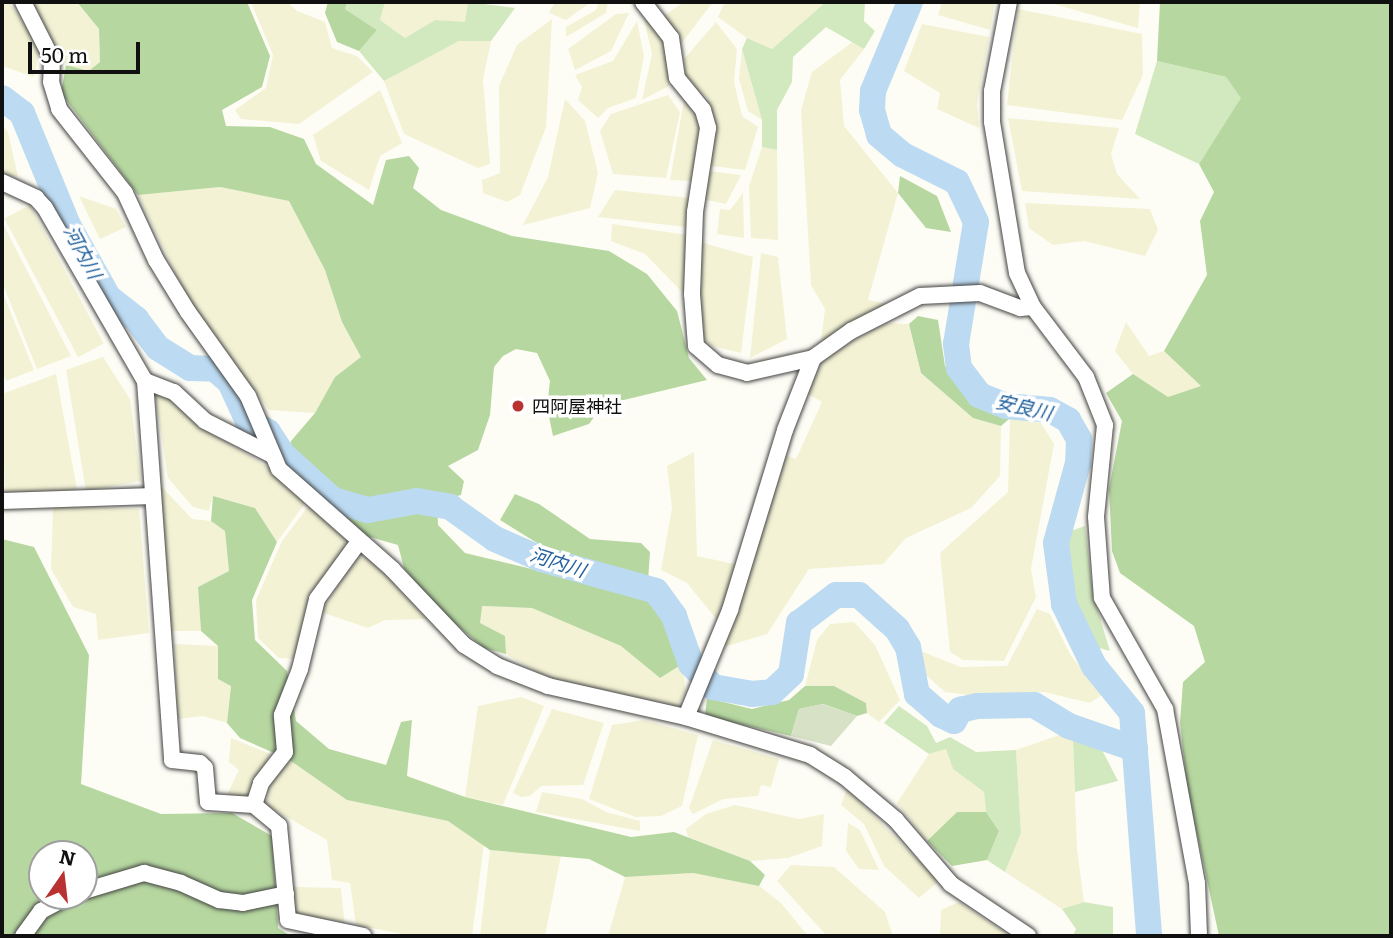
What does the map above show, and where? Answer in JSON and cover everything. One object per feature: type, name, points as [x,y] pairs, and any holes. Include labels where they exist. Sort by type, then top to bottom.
[{"type":"street","points":[[23,2],[52,59],[51,82],[59,109],[125,193],[156,260],[188,312],[230,368],[260,421],[267,448],[279,469],[358,543],[392,569],[464,645],[497,666],[548,686],[686,717],[765,738],[810,755],[845,777],[896,820],[951,884],[1028,936]]},
{"type":"street","points":[[643,2],[671,38],[677,78],[703,110],[708,128],[695,212],[691,294],[696,346],[718,365],[747,373],[813,358],[850,331],[920,296],[980,293],[1020,308],[1033,307]]},
{"type":"street","points":[[1009,2],[992,91],[992,122],[1017,273],[1033,307],[1086,377],[1105,425],[1096,517],[1102,598],[1165,709],[1197,883],[1199,936]]},
{"type":"street","points":[[2,182],[36,198],[45,208],[145,381],[172,760],[200,763],[205,768],[208,802],[254,805],[279,826],[288,920],[293,924],[363,936]]},
{"type":"street","points":[[686,717],[694,692],[730,610],[785,430],[813,358]]},
{"type":"street","points":[[145,381],[174,392],[205,421],[267,448]]},
{"type":"street","points":[[2,502],[153,496]]},
{"type":"street","points":[[254,805],[261,783],[285,752],[282,715],[300,669],[317,599],[358,543]]},
{"type":"street","points":[[98,887],[144,873],[231,902],[286,894]]},
{"type":"street","points":[[23,936],[43,910]]},
{"type":"green space","points":[[2,2],[9,2],[40,48],[34,77],[2,66]]},
{"type":"green space","points":[[29,2],[77,2],[99,29],[100,62],[90,71],[66,65]]},
{"type":"green space","points":[[77,2],[247,2],[270,56],[262,87],[222,110],[226,126],[270,127],[304,139],[316,164],[373,205],[386,160],[409,156],[419,168],[413,188],[441,210],[512,236],[609,251],[647,274],[677,311],[689,358],[707,380],[603,405],[589,424],[553,436],[547,407],[550,381],[537,353],[516,349],[503,356],[494,367],[490,415],[478,450],[448,466],[464,481],[461,495],[437,501],[438,525],[465,553],[536,570],[542,546],[500,520],[515,494],[539,504],[590,539],[641,543],[650,552],[648,581],[658,610],[673,632],[684,663],[660,678],[621,646],[532,608],[482,606],[480,623],[505,636],[506,654],[484,648],[438,609],[404,568],[398,545],[363,535],[287,467],[291,441],[315,413],[335,377],[361,357],[342,322],[325,270],[289,201],[220,187],[138,195],[61,93],[66,65],[89,71],[100,62],[99,29]]},
{"type":"green space","points":[[251,2],[287,2],[297,11],[325,22],[332,48],[357,56],[373,72],[299,124],[241,119],[235,110],[266,88],[273,55]]},
{"type":"green space","points":[[328,2],[347,2],[345,9],[377,30],[359,51],[337,42],[325,13]]},
{"type":"green space","points":[[347,2],[385,2],[380,20],[405,38],[435,20],[465,22],[468,2],[515,8],[491,41],[459,41],[384,81],[359,51],[377,30],[345,9]]},
{"type":"green space","points":[[385,2],[468,2],[465,23],[435,20],[405,38],[380,20]]},
{"type":"green space","points":[[555,2],[591,2],[566,20],[549,13]]},
{"type":"green space","points":[[599,2],[608,2],[606,13],[566,37],[566,27],[596,10]]},
{"type":"green space","points":[[684,2],[713,2],[681,44],[664,16]]},
{"type":"green space","points":[[725,2],[826,3],[772,49],[747,38],[718,17]]},
{"type":"green space","points":[[826,2],[865,2],[864,21],[875,31],[864,49],[826,27],[793,57],[792,82],[777,110],[777,150],[762,147],[762,120],[742,49],[747,38],[772,49]]},
{"type":"green space","points":[[942,2],[995,2],[990,30],[938,15]]},
{"type":"green space","points":[[1047,2],[1140,2],[1138,28]]},
{"type":"green space","points":[[1160,2],[1391,2],[1391,936],[1219,936],[1187,787],[1180,722],[1183,682],[1205,662],[1194,626],[1120,573],[1112,551],[1109,489],[1122,421],[1106,393],[1133,374],[1168,397],[1201,386],[1164,351],[1207,275],[1200,221],[1214,192],[1199,164],[1241,98],[1226,77],[1157,61]]},
{"type":"green space","points":[[1018,9],[1142,34],[1143,75],[1122,120],[1007,105]]},
{"type":"green space","points":[[629,13],[611,51],[575,70],[568,49],[616,14]]},
{"type":"green space","points":[[552,19],[546,127],[520,195],[507,202],[483,193],[482,180],[500,173],[499,86],[517,45]]},
{"type":"green space","points":[[644,20],[655,21],[668,47],[669,86],[642,100],[652,54]]},
{"type":"green space","points":[[637,21],[644,56],[636,98],[608,108],[598,118],[578,100],[582,87],[575,75],[613,61]]},
{"type":"green space","points":[[716,22],[737,49],[734,82],[742,116],[758,127],[745,170],[704,165],[713,125],[707,97],[686,80],[684,59]]},
{"type":"green space","points":[[922,24],[989,37],[977,104],[979,128],[937,109],[940,93],[904,71]]},
{"type":"green space","points":[[459,41],[491,41],[483,80],[490,164],[478,168],[404,134],[384,81]]},
{"type":"green space","points":[[854,41],[864,49],[840,80],[844,126],[898,193],[868,300],[892,305],[821,342],[825,309],[811,285],[801,110],[812,72]]},
{"type":"green space","points":[[742,49],[762,120],[748,111],[739,79]]},
{"type":"green space","points":[[1157,61],[1226,77],[1242,98],[1199,164],[1135,134]]},
{"type":"green space","points":[[380,90],[402,143],[380,156],[369,190],[321,161],[313,135]]},
{"type":"green space","points":[[668,95],[680,112],[666,178],[613,174],[600,131],[611,114]]},
{"type":"green space","points":[[565,99],[585,121],[598,173],[590,208],[523,225],[548,177]]},
{"type":"green space","points":[[684,100],[701,125],[691,181],[670,180]]},
{"type":"green space","points":[[1008,118],[1119,128],[1111,154],[1117,174],[1140,199],[1022,191]]},
{"type":"green space","points":[[2,125],[8,132],[18,177],[2,174]]},
{"type":"green space","points":[[762,147],[777,150],[778,240],[751,238],[749,186]]},
{"type":"green space","points":[[708,171],[741,175],[726,204],[702,199]]},
{"type":"green space","points":[[900,176],[937,196],[951,232],[926,228],[898,193]]},
{"type":"green space","points":[[220,187],[289,201],[325,270],[342,322],[362,357],[335,377],[315,413],[269,410],[189,302],[138,195]]},
{"type":"green space","points":[[615,190],[690,198],[687,227],[598,217]]},
{"type":"green space","points":[[743,193],[744,238],[717,234],[720,209],[730,210]]},
{"type":"green space","points":[[79,196],[116,209],[126,227],[100,239]]},
{"type":"green space","points":[[1025,203],[1150,209],[1158,230],[1145,256],[1084,241],[1053,245],[1029,228]]},
{"type":"green space","points":[[30,205],[104,344],[78,357],[4,219]]},
{"type":"green space","points":[[2,222],[71,356],[37,369],[2,282]]},
{"type":"green space","points":[[612,224],[687,235],[686,296],[645,254],[611,241]]},
{"type":"green space","points":[[700,242],[753,257],[741,353],[712,346],[698,333]]},
{"type":"green space","points":[[761,253],[778,257],[787,339],[750,358]]},
{"type":"green space","points":[[2,291],[34,370],[6,381],[2,370]]},
{"type":"green space","points":[[918,316],[938,320],[945,366],[976,400],[1010,418],[1001,426],[973,418],[921,373],[909,324]]},
{"type":"green space","points":[[1126,322],[1149,356],[1164,351],[1202,386],[1168,397],[1133,374],[1115,351]]},
{"type":"green space","points":[[886,323],[909,324],[921,373],[973,418],[1001,426],[1000,476],[971,508],[906,538],[883,564],[809,569],[767,634],[720,648],[783,455],[796,459],[822,402],[806,393],[826,356]]},
{"type":"green space","points":[[103,357],[130,399],[141,481],[86,491],[66,370]]},
{"type":"green space","points":[[56,374],[77,490],[33,495],[5,492],[2,394]]},
{"type":"green space","points":[[155,393],[170,396],[207,431],[273,470],[305,503],[277,542],[255,508],[213,496],[209,511],[193,507],[168,478]]},
{"type":"green space","points":[[1010,418],[1041,423],[1054,444],[1031,569],[1036,597],[1004,661],[963,660],[950,652],[940,553],[1008,492]]},
{"type":"green space","points":[[694,452],[697,556],[739,565],[718,621],[687,583],[661,570],[672,508],[667,466]]},
{"type":"green space","points":[[161,486],[192,519],[211,521],[225,531],[229,571],[198,587],[201,631],[169,631]]},
{"type":"green space","points":[[213,496],[255,508],[277,542],[252,600],[255,640],[287,671],[296,721],[329,749],[386,765],[401,722],[412,720],[407,776],[465,797],[631,837],[674,832],[750,861],[765,875],[759,886],[693,873],[625,877],[589,859],[490,850],[448,821],[347,800],[288,759],[240,738],[227,723],[231,686],[218,679],[218,646],[201,631],[198,587],[229,571],[225,531],[211,521]]},
{"type":"green space","points":[[310,504],[345,539],[344,549],[307,603],[297,659],[279,658],[258,638],[256,600],[282,541]]},
{"type":"green space","points":[[53,506],[139,509],[149,633],[98,640],[96,614],[73,607],[51,569]]},
{"type":"green space","points":[[1085,526],[1093,595],[1110,651],[1092,646],[1068,594],[1068,532]]},
{"type":"green space","points":[[2,539],[34,547],[89,655],[81,784],[161,814],[232,813],[272,836],[278,928],[291,936],[2,936]]},
{"type":"green space","points":[[369,557],[426,619],[385,620],[368,628],[321,612],[356,558]]},
{"type":"green space","points":[[481,606],[532,608],[621,646],[660,678],[684,663],[685,692],[677,707],[549,679],[506,654],[505,636],[479,623]]},
{"type":"green space","points":[[1037,609],[1050,614],[1070,654],[1102,695],[1090,703],[1044,692],[976,696],[945,692],[926,675],[913,648],[961,667],[1007,666]]},
{"type":"green space","points":[[854,622],[875,645],[900,700],[879,722],[867,713],[866,703],[834,686],[805,686],[817,640],[830,624]]},
{"type":"green space","points":[[174,644],[219,646],[218,679],[231,685],[227,723],[203,716],[178,719]]},
{"type":"green space","points":[[805,686],[834,686],[866,703],[867,713],[857,716],[823,704],[799,709],[791,736],[705,716],[707,698],[752,709],[789,700]]},
{"type":"green space","points":[[521,697],[544,706],[503,805],[465,797],[478,706]]},
{"type":"green space","points":[[822,704],[857,716],[831,746],[791,736],[799,709]]},
{"type":"green space","points":[[899,706],[927,726],[936,743],[950,737],[976,752],[1016,750],[1021,833],[1005,872],[987,860],[999,831],[986,812],[984,792],[953,769],[946,749],[929,754],[884,723]]},
{"type":"green space","points":[[552,709],[604,723],[583,785],[541,786],[530,796],[521,797],[513,793]]},
{"type":"green space","points":[[644,720],[698,735],[682,806],[661,816],[635,817],[589,799],[612,725]]},
{"type":"green space","points":[[1062,734],[1073,741],[1077,848],[1084,902],[1062,909],[1005,872],[1021,833],[1016,750]]},
{"type":"green space","points":[[231,738],[270,754],[252,799],[226,797],[239,770],[229,762]]},
{"type":"green space","points":[[713,740],[779,759],[771,787],[761,785],[758,796],[723,799],[693,814],[689,808]]},
{"type":"green space","points":[[1073,741],[1100,746],[1118,781],[1075,792]]},
{"type":"green space","points":[[946,749],[953,769],[984,792],[986,812],[957,812],[927,841],[897,803],[929,754]]},
{"type":"green space","points":[[288,759],[347,800],[448,821],[484,844],[472,936],[413,936],[356,925],[350,883],[332,880],[327,840],[266,805],[273,777]]},
{"type":"green space","points":[[847,789],[939,881],[919,898],[884,866],[864,824],[841,805]]},
{"type":"green space","points":[[542,792],[582,799],[606,812],[640,821],[640,831],[536,812]]},
{"type":"green space","points":[[735,805],[799,819],[824,814],[822,846],[788,858],[750,861],[688,837],[686,829],[706,814]]},
{"type":"green space","points":[[957,812],[986,812],[999,831],[987,860],[952,866],[927,841]]},
{"type":"green space","points":[[848,823],[860,830],[879,870],[859,869],[846,851]]},
{"type":"green space","points":[[490,850],[561,855],[545,936],[480,936]]},
{"type":"green space","points":[[791,865],[834,867],[885,912],[893,936],[827,936],[777,881]]},
{"type":"green space","points":[[693,873],[759,886],[781,903],[808,936],[608,936],[625,877]]},
{"type":"green space","points":[[294,887],[341,888],[345,927],[295,920]]},
{"type":"green space","points":[[959,902],[1010,936],[940,936],[941,910]]},
{"type":"green space","points":[[1084,902],[1113,907],[1113,936],[1073,936],[1076,929],[1062,909]]},
{"type":"waterway","name":"安良川","points":[[910,2],[873,91],[872,110],[879,135],[903,155],[957,182],[976,222],[956,344],[959,368],[979,395],[1006,406],[1050,410],[1068,420],[1079,439],[1078,463],[1056,543],[1064,604],[1094,666],[1132,713],[1149,936]]},
{"type":"waterway","name":"河内川","points":[[2,98],[22,113],[68,225],[108,297],[136,319],[158,348],[190,368],[215,369],[230,382],[247,419],[268,432],[283,455],[333,500],[368,510],[417,501],[450,507],[495,539],[541,559],[656,591],[674,616],[691,664],[713,687],[751,694],[772,692],[791,674],[799,623],[836,595],[859,595],[897,629],[908,647],[917,694],[941,715],[954,721],[960,710],[978,706],[1034,705],[1069,726],[1135,749]]},
{"type":"place","name":"四阿屋神社","points":[[518,406]]}]
